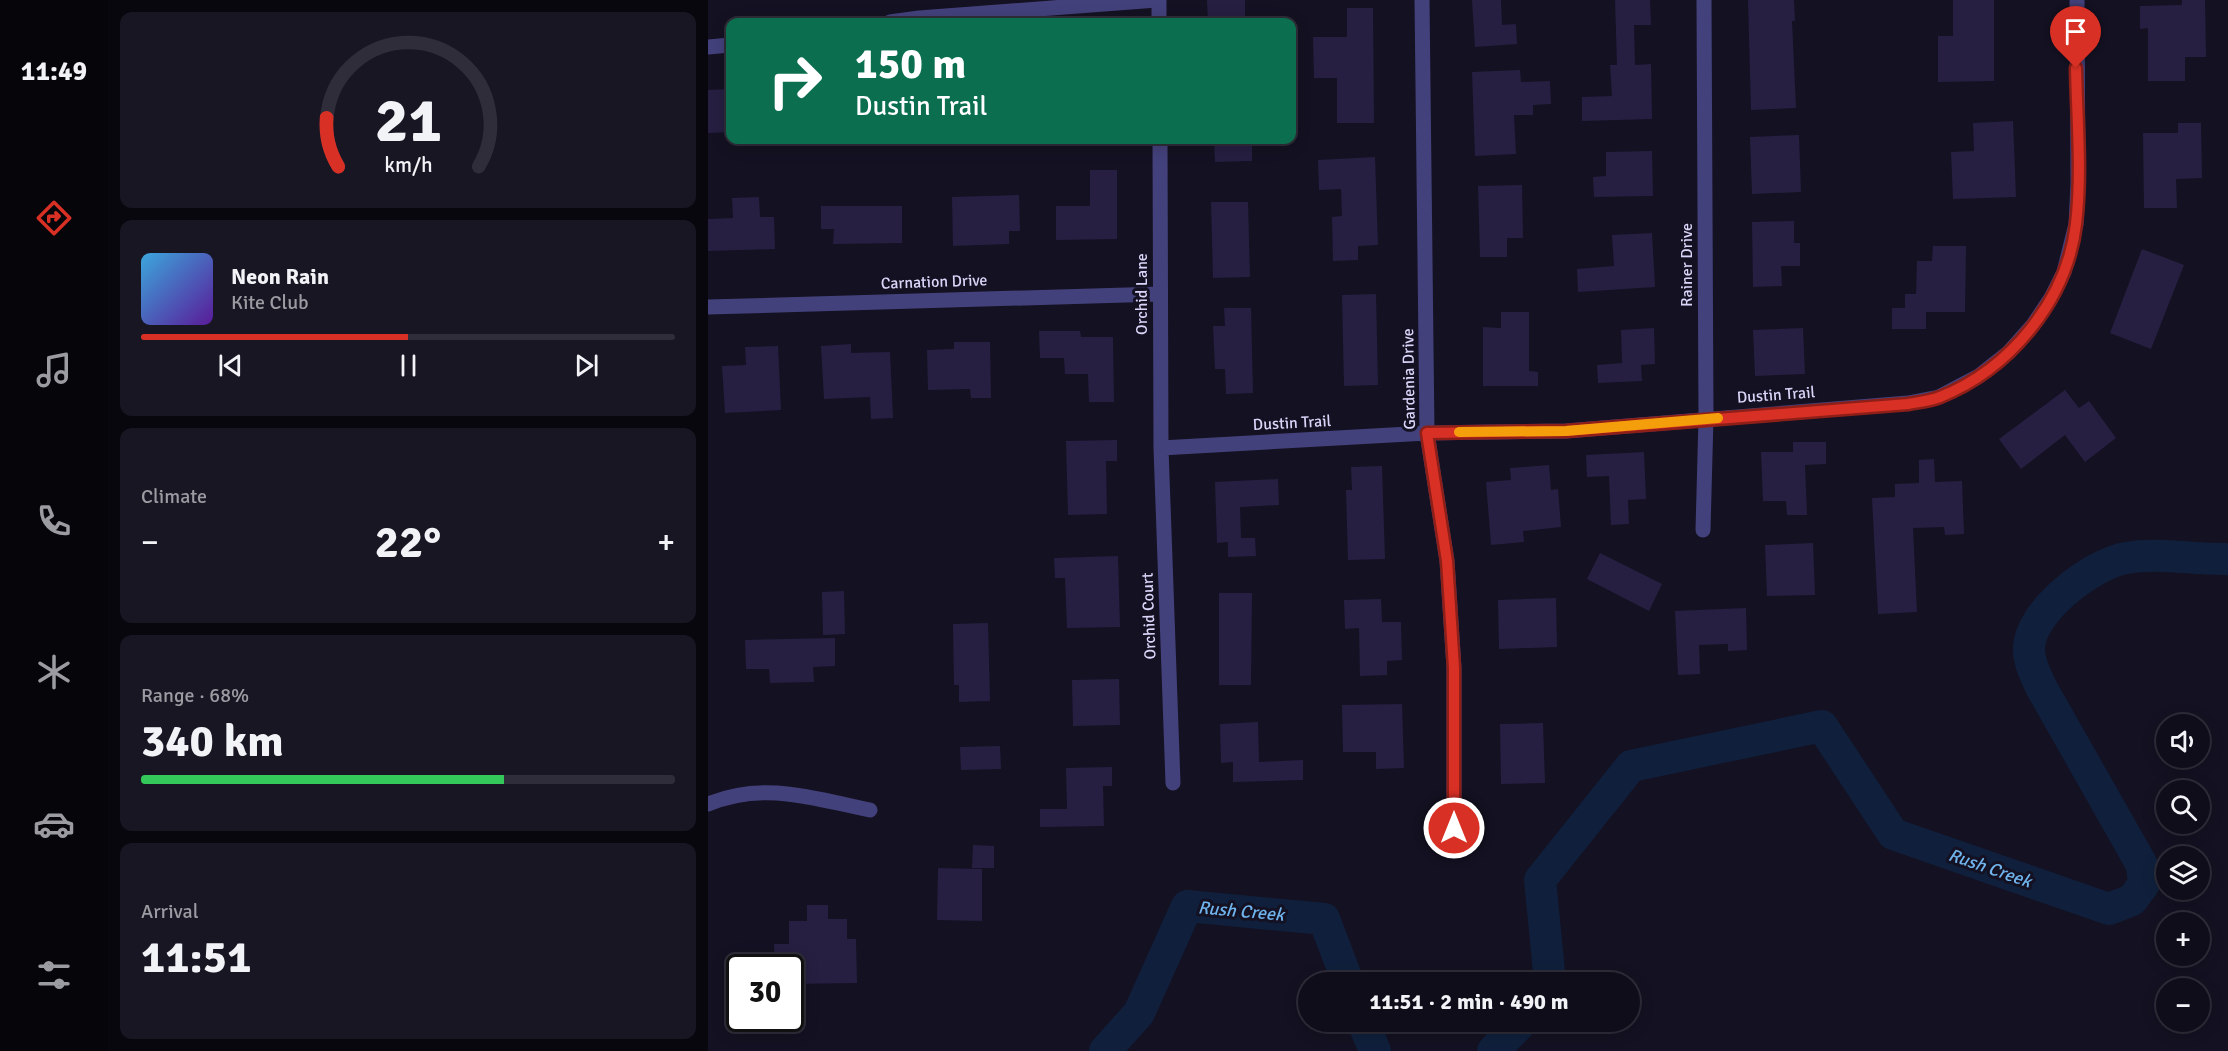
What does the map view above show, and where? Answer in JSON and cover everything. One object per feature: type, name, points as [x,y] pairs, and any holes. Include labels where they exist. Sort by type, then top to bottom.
[{"type":"street","points":[[919,18],[1158,0],[1159,18]]},
{"type":"street","name":"Gardenia Drive","points":[[1422,0],[1427,433],[1447,561],[1454,668],[1454,828]]},
{"type":"street","name":"Rainer Drive","points":[[1702,530],[1706,418],[1704,0]]},
{"type":"street","name":"Dustin Trail","points":[[1161,448],[1427,433],[1566,431],[1706,418],[1908,404],[1939,398],[1979,376],[2008,353],[2033,325],[2051,298],[2064,272],[2076,224],[2078,183],[2077,0]]},
{"type":"street","points":[[708,47],[726,45]]},
{"type":"street","name":"Orchid Lane","points":[[1160,144],[1161,448]]},
{"type":"street","name":"Carnation Drive","points":[[708,307],[1160,294]]},
{"type":"street","name":"Orchid Court","points":[[1161,448],[1173,783]]},
{"type":"street","points":[[708,804],[731,794],[784,792],[870,810]]},
{"type":"building","points":[[1207,0],[1245,0],[1245,18],[1208,18]]},
{"type":"building","points":[[1472,0],[1501,0],[1502,25],[1516,24],[1517,44],[1475,47]]},
{"type":"building","points":[[1615,0],[1650,0],[1651,25],[1634,25],[1635,65],[1651,64],[1652,119],[1582,121],[1582,97],[1612,96],[1610,65],[1617,65]]},
{"type":"building","points":[[1748,0],[1794,0],[1795,21],[1792,21],[1796,108],[1751,110]]},
{"type":"building","points":[[1953,0],[1994,0],[1994,81],[1938,82],[1938,36],[1953,36]]},
{"type":"building","points":[[2182,0],[2205,0],[2206,57],[2185,57],[2185,81],[2148,81],[2148,28],[2140,29],[2140,6],[2182,5]]},
{"type":"building","points":[[1347,8],[1373,8],[1374,123],[1337,123],[1337,78],[1314,78],[1313,37],[1347,37]]},
{"type":"building","points":[[1520,70],[1521,82],[1550,81],[1551,104],[1533,105],[1533,115],[1514,115],[1516,154],[1475,156],[1472,72]]},
{"type":"building","points":[[726,89],[726,132],[708,133],[708,90]]},
{"type":"building","points":[[2013,121],[2016,197],[1953,199],[1951,152],[1974,151],[1973,123]]},
{"type":"building","points":[[2178,123],[2201,123],[2202,178],[2176,179],[2177,208],[2144,208],[2143,133],[2178,133]]},
{"type":"building","points":[[1799,135],[1801,192],[1752,194],[1750,137]]},
{"type":"building","points":[[1214,144],[1252,144],[1252,161],[1215,162]]},
{"type":"building","points":[[1652,151],[1653,196],[1594,197],[1593,177],[1606,176],[1606,152]]},
{"type":"building","points":[[1375,157],[1378,245],[1358,246],[1358,260],[1333,261],[1332,217],[1342,216],[1341,189],[1319,190],[1318,160]]},
{"type":"building","points":[[1090,170],[1117,170],[1117,239],[1056,240],[1056,206],[1090,206]]},
{"type":"building","points":[[1522,185],[1523,238],[1507,238],[1507,257],[1480,257],[1478,186]]},
{"type":"building","points":[[1019,195],[1020,231],[1009,231],[1009,244],[953,246],[952,197]]},
{"type":"building","points":[[759,197],[760,217],[774,217],[775,249],[708,251],[708,219],[733,218],[732,198]]},
{"type":"building","points":[[1211,202],[1248,202],[1250,277],[1213,278]]},
{"type":"building","points":[[821,206],[902,206],[902,243],[833,244],[834,229],[821,229]]},
{"type":"building","points":[[1794,221],[1794,243],[1800,243],[1800,266],[1781,266],[1782,286],[1753,287],[1752,222]]},
{"type":"building","points":[[1652,233],[1655,287],[1578,292],[1577,269],[1614,266],[1612,235]]},
{"type":"building","points":[[1933,246],[1966,246],[1965,312],[1926,312],[1926,329],[1892,329],[1892,308],[1905,308],[1905,294],[1916,294],[1917,261],[1932,261]]},
{"type":"building","points":[[2142,249],[2184,265],[2151,349],[2110,333]]},
{"type":"building","points":[[1376,294],[1378,385],[1344,386],[1342,295]]},
{"type":"building","points":[[1224,308],[1251,308],[1253,393],[1226,394],[1225,369],[1215,369],[1213,326],[1225,326]]},
{"type":"building","points":[[1501,312],[1529,312],[1529,371],[1538,372],[1538,386],[1483,386],[1483,327],[1501,328]]},
{"type":"building","points":[[1654,328],[1655,364],[1641,365],[1642,381],[1598,383],[1597,365],[1622,363],[1621,330]]},
{"type":"building","points":[[1803,328],[1805,374],[1755,376],[1753,330]]},
{"type":"building","points":[[1039,331],[1080,331],[1081,337],[1113,337],[1114,402],[1089,402],[1088,374],[1065,374],[1064,358],[1040,358]]},
{"type":"building","points":[[954,342],[990,342],[991,398],[971,398],[970,389],[928,390],[927,350],[954,349]]},
{"type":"building","points":[[851,344],[851,353],[890,352],[893,418],[871,419],[870,397],[824,399],[821,346]]},
{"type":"building","points":[[778,346],[781,410],[725,413],[722,366],[746,365],[745,347]]},
{"type":"building","points":[[2065,390],[2079,408],[2089,401],[2116,438],[2085,462],[2065,435],[2021,469],[1999,439]]},
{"type":"building","points":[[1117,440],[1117,461],[1106,461],[1107,514],[1068,515],[1066,441]]},
{"type":"building","points":[[1793,442],[1826,442],[1826,464],[1805,465],[1807,515],[1787,515],[1786,501],[1763,501],[1761,452],[1793,452]]},
{"type":"building","points":[[1644,452],[1646,499],[1628,500],[1629,524],[1611,525],[1609,476],[1587,477],[1586,455]]},
{"type":"building","points":[[1934,459],[1935,482],[1962,481],[1964,534],[1945,535],[1944,527],[1913,528],[1917,612],[1878,614],[1872,498],[1895,497],[1895,484],[1919,483],[1919,460]]},
{"type":"building","points":[[1549,465],[1551,490],[1558,489],[1561,527],[1523,531],[1524,542],[1491,545],[1486,482],[1511,480],[1510,468]]},
{"type":"building","points":[[1382,466],[1385,559],[1348,560],[1346,490],[1352,490],[1351,467]]},
{"type":"building","points":[[1278,479],[1279,505],[1240,507],[1241,538],[1255,538],[1256,556],[1228,557],[1228,542],[1217,543],[1215,482]]},
{"type":"building","points":[[1813,543],[1815,595],[1767,596],[1765,545]]},
{"type":"building","points":[[1600,553],[1662,584],[1649,611],[1587,579]]},
{"type":"building","points":[[1118,556],[1120,627],[1067,628],[1065,578],[1055,578],[1054,558]]},
{"type":"building","points":[[844,591],[845,634],[823,635],[822,592]]},
{"type":"building","points":[[1219,593],[1252,593],[1251,685],[1219,685]]},
{"type":"building","points":[[1556,598],[1557,647],[1499,649],[1498,600]]},
{"type":"building","points":[[1381,599],[1382,622],[1401,622],[1402,660],[1387,661],[1387,675],[1360,676],[1359,628],[1345,629],[1344,600]]},
{"type":"building","points":[[1746,608],[1747,650],[1728,651],[1728,644],[1699,645],[1700,674],[1678,675],[1675,611]]},
{"type":"building","points":[[988,623],[990,701],[959,702],[959,685],[954,685],[953,624]]},
{"type":"building","points":[[835,638],[835,666],[813,667],[814,682],[770,683],[769,669],[746,669],[745,640]]},
{"type":"building","points":[[1119,679],[1120,725],[1073,726],[1072,680]]},
{"type":"building","points":[[1402,704],[1404,768],[1376,769],[1376,752],[1343,752],[1342,705]]},
{"type":"building","points":[[1258,722],[1259,762],[1303,760],[1303,780],[1233,782],[1233,762],[1221,763],[1220,724]]},
{"type":"building","points":[[1543,723],[1545,783],[1501,784],[1500,724]]},
{"type":"building","points":[[1000,746],[1001,769],[961,770],[960,747]]},
{"type":"building","points":[[1112,767],[1112,786],[1103,786],[1104,826],[1040,827],[1040,809],[1067,809],[1066,768]]},
{"type":"building","points":[[973,845],[994,846],[994,868],[972,868]]},
{"type":"building","points":[[938,868],[982,869],[982,921],[937,920]]},
{"type":"building","points":[[807,905],[828,905],[828,919],[847,919],[847,939],[856,939],[857,983],[804,984],[804,954],[774,954],[774,944],[789,944],[789,921],[807,921]]},
{"type":"waterway","name":"Rush Creek","points":[[1549,972],[1540,880],[1631,766],[1822,726],[1893,834],[2109,909],[2132,900],[2144,884],[2142,865],[2041,687],[2030,658],[2029,648],[2032,634],[2040,619],[2065,591],[2097,569],[2112,562],[2139,556],[2228,559]]},
{"type":"waterway","name":"Rush Creek","points":[[1105,1051],[1139,1013],[1187,906],[1324,919],[1344,972]]},
{"type":"waterway","name":"Rush Creek","points":[[1367,1032],[1375,1051]]},
{"type":"waterway","name":"Rush Creek","points":[[1493,1051],[1512,1032]]},
{"type":"slow traffic","points":[[1459,432],[1566,431],[1718,418]]},
{"type":"route","points":[[1454,828],[1454,668],[1447,561],[1427,433],[1566,431],[1706,418],[1908,404],[1939,398],[1979,376],[2008,353],[2033,325],[2051,298],[2064,272],[2070,253],[2076,224],[2078,183],[2076,68]]}]
